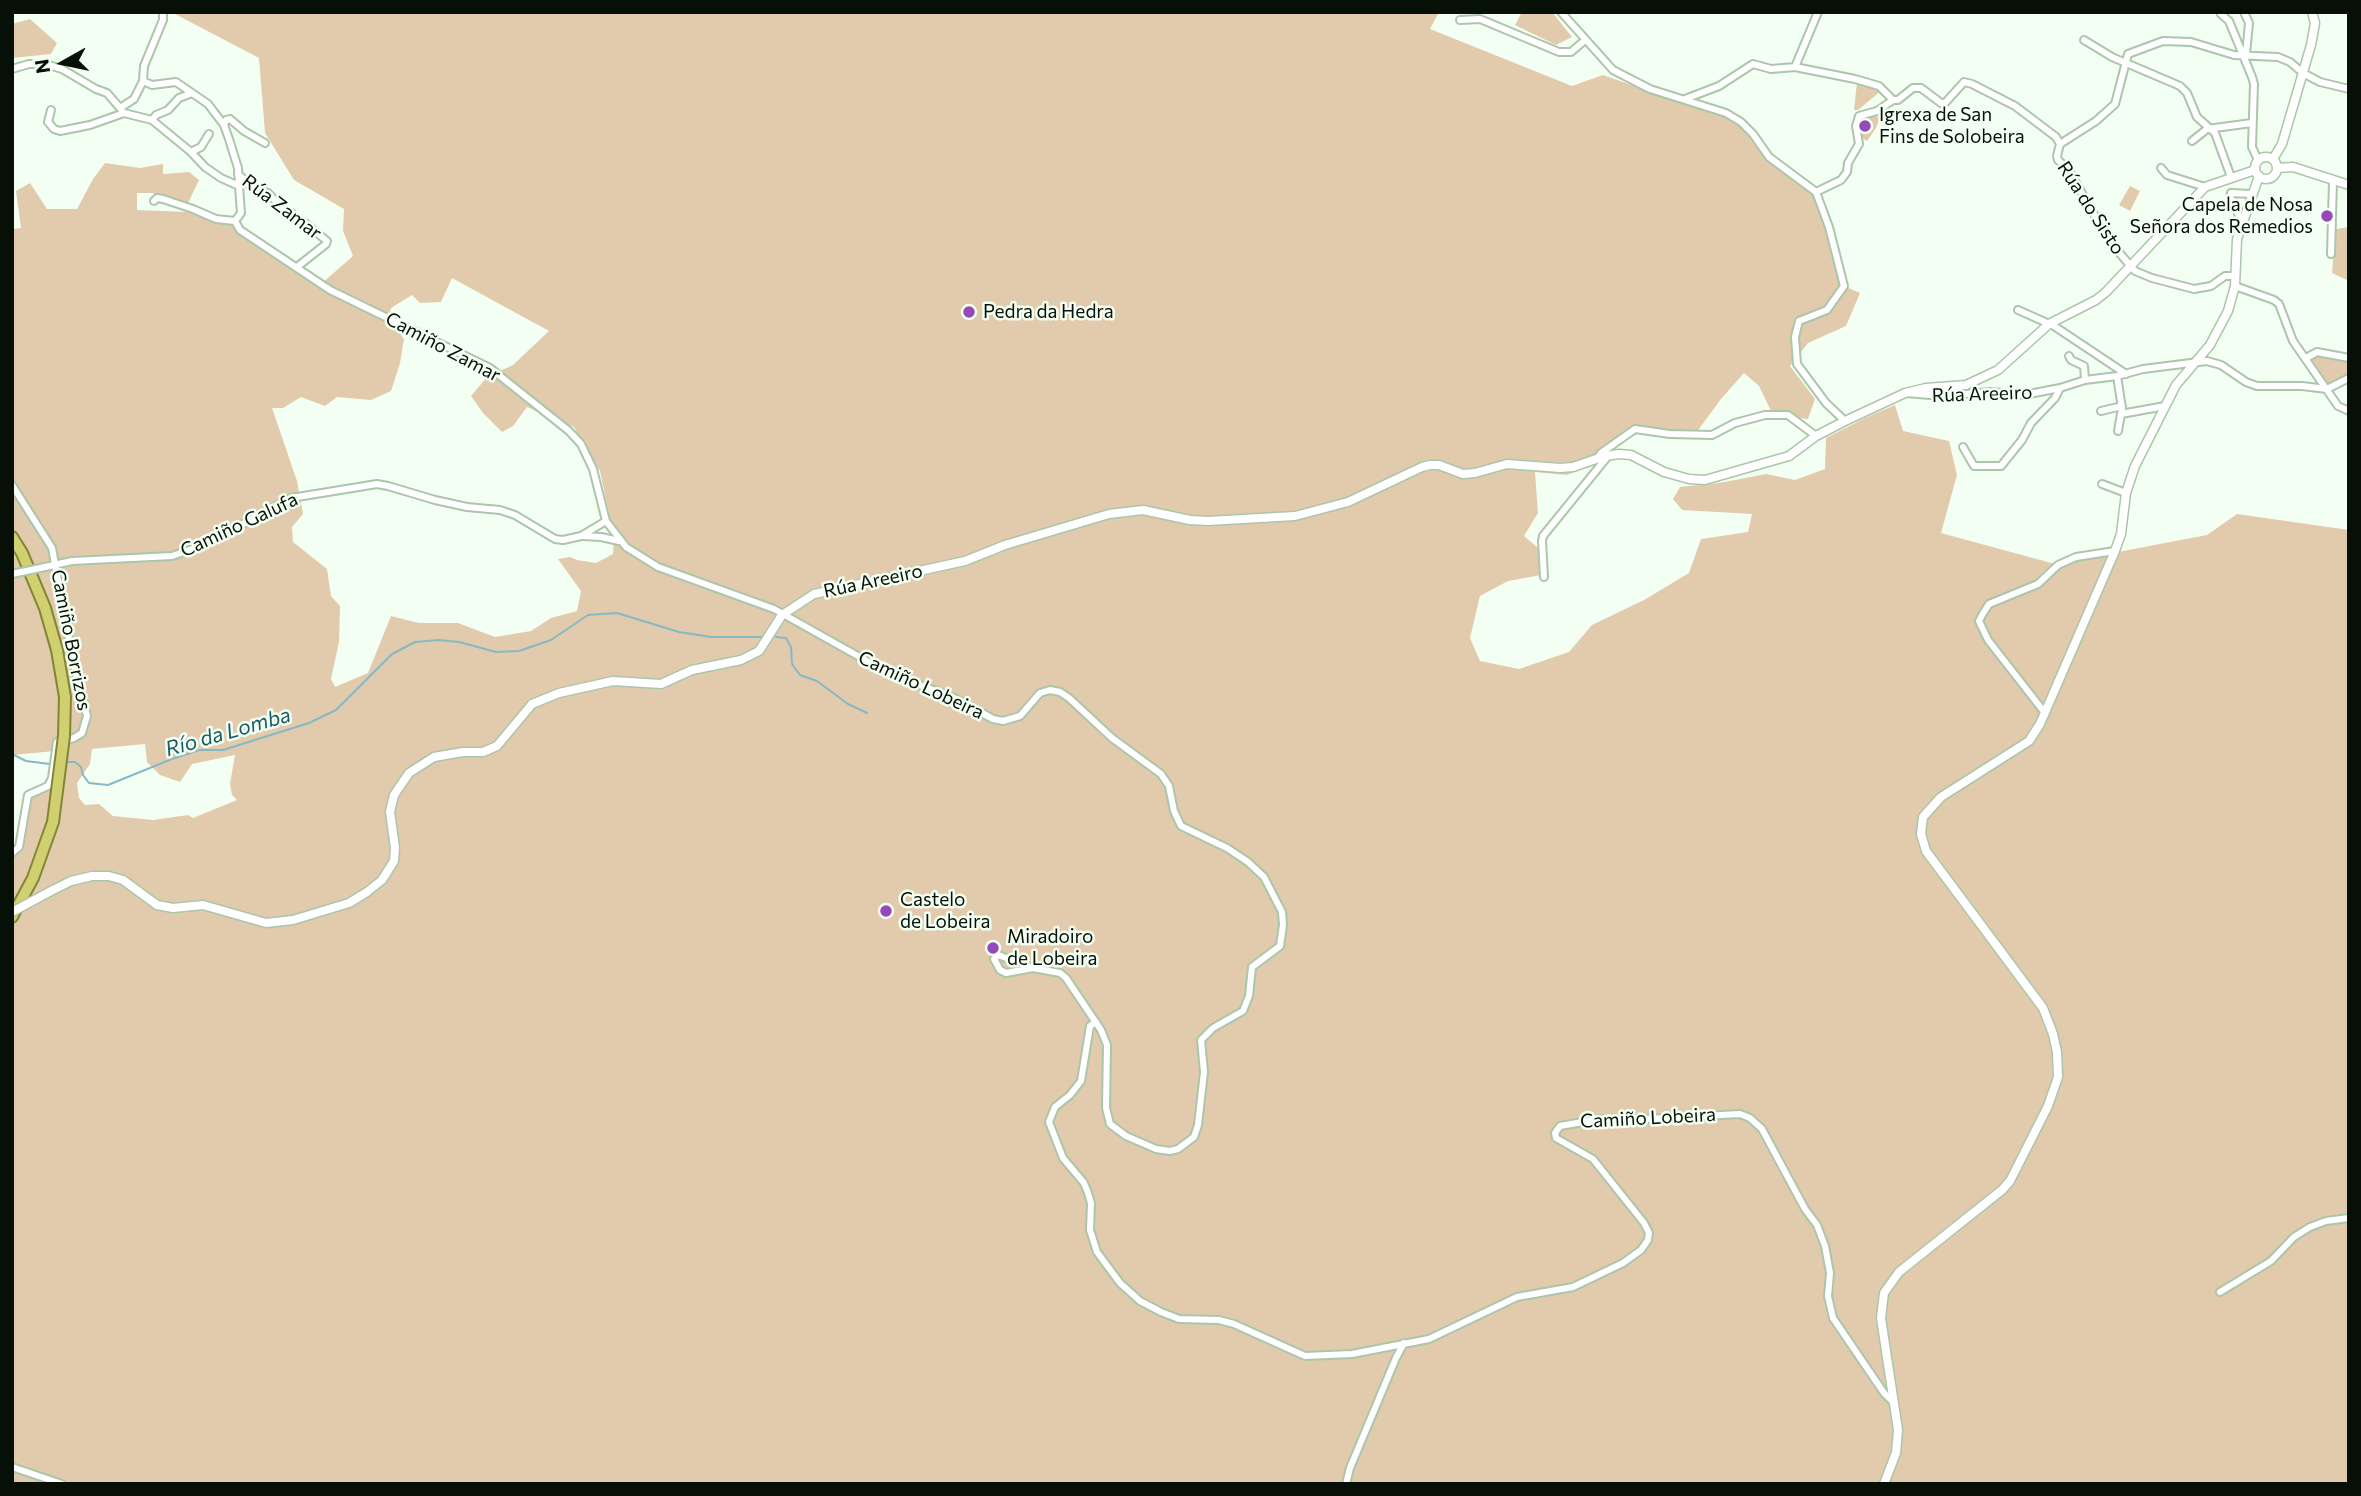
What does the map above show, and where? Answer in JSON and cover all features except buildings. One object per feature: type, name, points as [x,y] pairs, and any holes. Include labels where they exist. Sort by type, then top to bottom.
[{"type":"highway","points":[[12,537],[22,553],[45,608],[57,650],[65,697],[64,736],[53,822],[33,878],[12,917]]},
{"type":"street","points":[[51,110],[48,122],[60,131],[108,119],[122,110],[134,99],[143,82],[144,66],[163,20],[163,12]]},
{"type":"street","points":[[1561,12],[1584,41],[1613,70],[1650,89],[1726,113],[1741,122],[1769,157],[1816,192],[1829,227],[1844,286],[1827,310],[1799,321],[1795,337],[1797,364],[1826,403],[1845,421]]},
{"type":"street","points":[[1795,67],[1818,12]]},
{"type":"street","points":[[2244,12],[2249,23],[2246,56]]},
{"type":"street","points":[[2273,159],[2282,144],[2303,73],[2315,23],[2312,12]]},
{"type":"street","points":[[2221,14],[2229,21],[2246,56],[2254,84],[2252,147],[2257,169],[2270,178],[2275,175],[2277,168],[2273,159]]},
{"type":"street","points":[[1460,20],[1480,19],[1559,52],[1571,52],[1584,41]]},
{"type":"street","points":[[2084,40],[2126,63],[2180,86],[2187,93],[2197,117],[2211,128],[2236,175],[2249,178],[2252,190]]},
{"type":"street","points":[[2126,63],[2126,58],[2132,52],[2163,41],[2191,43],[2226,54],[2278,57],[2320,82],[2349,89]]},
{"type":"street","name":"Rúa do Sisto","points":[[2126,63],[2115,104],[2096,121],[2060,144],[2058,160],[2068,169],[2110,242],[2141,275],[2188,289],[2206,288],[2225,276],[2235,276]]},
{"type":"street","name":"Rúa Zamar","points":[[12,68],[45,64],[62,69],[107,93],[122,110],[152,120],[205,167],[239,186],[241,213],[235,221]]},
{"type":"street","points":[[1685,99],[1719,86],[1753,64],[1771,69],[1795,67],[1879,86],[1893,100]]},
{"type":"street","points":[[143,82],[152,85],[176,82],[208,104],[224,125],[239,186]]},
{"type":"street","points":[[1816,192],[1842,180],[1847,172],[1848,163],[1859,144],[1856,126],[1861,114],[1877,111],[1913,88],[1921,88],[1941,103],[1945,103],[1964,82],[1972,83],[2015,106],[2056,137],[2060,144]]},
{"type":"street","points":[[152,120],[156,115],[169,110],[179,98],[193,93]]},
{"type":"street","points":[[224,125],[226,120],[230,119],[265,143]]},
{"type":"street","points":[[2192,141],[2207,129],[2252,123]]},
{"type":"street","points":[[191,152],[201,148],[209,134]]},
{"type":"street","points":[[1884,1484],[1896,1454],[1898,1430],[1881,1318],[1884,1293],[1899,1272],[2010,1181],[2048,1106],[2058,1077],[2057,1052],[2043,1008],[1931,860],[1923,843],[1923,817],[1941,797],[2029,741],[2045,713],[2115,551],[2121,534],[2126,493],[2135,466],[2176,385],[2210,345],[2232,302],[2237,239],[2241,224],[2257,169],[2266,157],[2273,159]]},
{"type":"street","points":[[2277,168],[2292,167],[2349,185]]},
{"type":"street","points":[[2161,168],[2167,174],[2205,187]]},
{"type":"street","name":"Rúa Areeiro","points":[[12,912],[71,881],[92,876],[109,876],[123,880],[157,905],[173,908],[203,905],[266,923],[293,920],[349,903],[382,880],[394,861],[390,812],[394,795],[402,780],[416,767],[434,757],[483,752],[497,746],[532,704],[559,693],[613,681],[661,684],[692,670],[752,656],[760,651],[782,615],[814,594],[965,561],[1005,545],[1109,514],[1143,510],[1208,521],[1295,516],[1348,502],[1430,465],[1439,465],[1463,474],[1507,464],[1573,467],[1608,456],[1631,456],[1664,472],[1705,480],[1789,456],[1816,436],[1905,393],[1926,388],[1966,385],[1998,370],[2049,324],[2096,300],[2205,187],[2257,169]]},
{"type":"street","name":"Rúa Zamar","points":[[238,174],[252,187],[268,193],[283,209],[292,213],[294,218],[305,223],[327,241],[297,267]]},
{"type":"street","points":[[2330,254],[2333,180]]},
{"type":"street","points":[[2241,224],[2235,203],[2230,198],[2231,193],[2252,190]]},
{"type":"street","name":"Rúa Zamar","points":[[154,201],[163,199],[215,219],[235,221]]},
{"type":"street","name":"Rúa Zamar","points":[[235,221],[240,230],[336,293]]},
{"type":"street","points":[[2235,286],[2279,304],[2293,341],[2338,406],[2349,411]]},
{"type":"street","name":"Camiño Zamar","points":[[336,293],[490,368],[569,431],[581,444],[593,469],[606,521],[619,541],[658,568],[741,596],[782,615]]},
{"type":"street","points":[[2018,310],[2049,324],[2126,374]]},
{"type":"street","points":[[2306,358],[2317,352],[2349,358]]},
{"type":"street","points":[[2069,356],[2071,360],[2084,366],[2085,380]]},
{"type":"street","name":"Rúa Areeiro","points":[[1905,393],[1941,396],[1991,392],[2024,395],[2160,366],[2207,361],[2257,386],[2302,386],[2327,390]]},
{"type":"street","points":[[2118,376],[2121,410],[2119,431]]},
{"type":"street","points":[[2327,390],[2349,379]]},
{"type":"street","name":"Rúa Areeiro","points":[[1963,447],[1974,466],[2001,466],[2060,388]]},
{"type":"street","points":[[2101,411],[2165,406]]},
{"type":"street","name":"Rúa Areeiro","points":[[1597,459],[1601,453],[1635,429],[1670,434],[1712,435],[1735,423],[1773,414],[1788,415],[1816,436]]},
{"type":"street","points":[[1544,577],[1543,536],[1608,456]]},
{"type":"street","name":"Camiño Galufa","points":[[12,574],[72,561],[151,558],[179,554],[204,545],[291,498],[377,484],[456,505],[500,510],[515,515],[555,539],[581,536],[619,541]]},
{"type":"street","points":[[2102,484],[2126,493]]},
{"type":"street","name":"Camiño Borrizos","points":[[12,485],[52,548],[73,661],[88,716],[82,733],[57,742],[56,764],[48,786],[28,795],[19,847],[12,853]]},
{"type":"street","points":[[581,536],[606,521]]},
{"type":"street","points":[[2045,713],[1988,640],[1979,621],[1989,604],[2038,584],[2058,565],[2076,557],[2115,551]]},
{"type":"street","name":"Camiño Lobeira","points":[[782,615],[890,674],[952,697],[993,719],[1003,721],[1020,716],[1040,693],[1050,690],[1060,692],[1112,738],[1161,775],[1169,786],[1174,811],[1181,826],[1227,848],[1264,877],[1282,912],[1282,940],[1274,952],[1252,967],[1249,996],[1243,1011],[1213,1028],[1201,1040],[1204,1072],[1198,1125],[1194,1137],[1186,1145],[1170,1151],[1156,1149],[1126,1136],[1110,1124],[1106,1116],[1107,1045],[1096,1022],[1066,978],[1052,971],[1033,968],[998,955],[994,959],[1000,970],[1006,972],[1033,968]]},
{"type":"street","name":"Camiño Lobeira","points":[[1096,1022],[1090,1026],[1081,1081],[1070,1096],[1055,1107],[1049,1122],[1063,1158],[1084,1183],[1088,1193],[1091,1203],[1090,1230],[1097,1252],[1120,1283],[1140,1301],[1179,1319],[1219,1320],[1234,1324],[1305,1356],[1352,1354],[1429,1339],[1517,1297],[1573,1287],[1623,1262],[1641,1250],[1648,1240],[1649,1233],[1644,1223],[1592,1159],[1556,1138],[1555,1133],[1560,1126],[1600,1119],[1740,1114],[1750,1118],[1762,1129],[1817,1226],[1825,1246],[1830,1273],[1828,1296],[1833,1318],[1884,1393],[1894,1403]]},
{"type":"street","points":[[2220,1292],[2271,1261],[2294,1237],[2310,1227],[2326,1221],[2349,1218]]},
{"type":"street","points":[[1346,1484],[1354,1457],[1404,1343]]},
{"type":"street","points":[[12,1467],[62,1484]]},
{"type":"shaded area","points":[[1439,12],[1430,29],[1572,86],[1603,75],[1737,122],[1816,192],[1844,286],[1860,293],[1846,326],[1808,343],[1790,366],[1815,399],[1808,419],[1773,415],[1759,386],[1744,373],[1696,433],[1636,425],[1586,467],[1567,475],[1535,472],[1538,513],[1524,536],[1538,548],[1541,575],[1508,581],[1480,596],[1470,638],[1480,661],[1519,669],[1569,652],[1592,625],[1644,600],[1689,573],[1701,539],[1748,532],[1752,514],[1682,510],[1673,499],[1680,487],[1766,474],[1795,480],[1825,469],[1826,438],[1895,405],[1903,431],[1949,441],[1957,475],[1941,533],[2055,564],[2207,535],[2237,514],[2349,530],[2349,1484],[12,1484],[12,853],[19,847],[28,795],[48,786],[55,751],[12,755],[12,229],[21,228],[16,191],[30,183],[47,209],[77,209],[105,163],[140,168],[163,164],[163,174],[189,172],[199,180],[188,203],[152,193],[137,193],[137,210],[188,212],[221,224],[235,221],[278,256],[321,284],[353,256],[343,231],[344,209],[294,180],[265,133],[259,58],[175,14]],"holes":[[[452,278],[549,331],[513,365],[487,377],[471,396],[502,432],[513,426],[527,407],[574,427],[600,471],[614,538],[613,554],[596,563],[570,557],[558,559],[581,591],[577,611],[551,618],[531,631],[495,637],[458,623],[419,623],[391,616],[368,673],[335,687],[331,679],[339,642],[340,606],[331,596],[327,569],[293,542],[292,527],[303,514],[297,481],[272,408],[283,408],[301,397],[325,406],[337,397],[371,400],[391,391],[404,339],[389,318],[391,308],[412,295],[420,303],[441,302]],[[145,744],[147,762],[160,775],[180,782],[192,764],[235,755],[230,784],[232,795],[237,800],[193,818],[188,815],[153,820],[113,816],[99,804],[85,805],[79,798],[77,783],[90,764],[92,749]]]},
{"type":"shaded area","points":[[1522,12],[1552,12],[1572,37],[1556,45],[1515,25]]},
{"type":"shaded area","points":[[30,19],[57,43],[51,54],[12,58],[12,24]]},
{"type":"shaded area","points":[[1857,82],[1882,90],[1858,110],[1854,110]]},
{"type":"shaded area","points":[[1868,115],[1880,117],[1867,141],[1858,130],[1860,119]]},
{"type":"shaded area","points":[[2130,186],[2140,191],[2130,211],[2119,205]]},
{"type":"shaded area","points":[[2349,227],[2349,281],[2332,273],[2336,229]]},
{"type":"shaded area","points":[[2318,353],[2349,359],[2349,373],[2328,386],[2310,359]]},
{"type":"waterway","name":"Río da Lomba","points":[[66,762],[75,762],[81,767],[89,783],[108,785],[199,750],[223,750],[309,723],[336,710],[392,654],[415,642],[439,640],[459,642],[496,652],[519,651],[551,640],[588,615],[617,613],[679,632],[711,637],[761,637]]},
{"type":"waterway","name":"Río da Lomba","points":[[776,637],[786,638],[791,647],[792,664],[800,675],[817,681],[848,704],[867,713]]},
{"type":"waterway","name":"Río da Lomba","points":[[12,754],[26,761],[50,764]]},
{"type":"place","name":"Igrexa de San Fins de Solobeira","points":[[1865,126]]},
{"type":"place","name":"Capela de Nosa Señora dos Remedios","points":[[2327,216]]},
{"type":"place","name":"Pedra da Hedra","points":[[969,312]]},
{"type":"place","name":"Castelo de Lobeira","points":[[886,911]]},
{"type":"place","name":"Miradoiro de Lobeira","points":[[993,948]]}]
